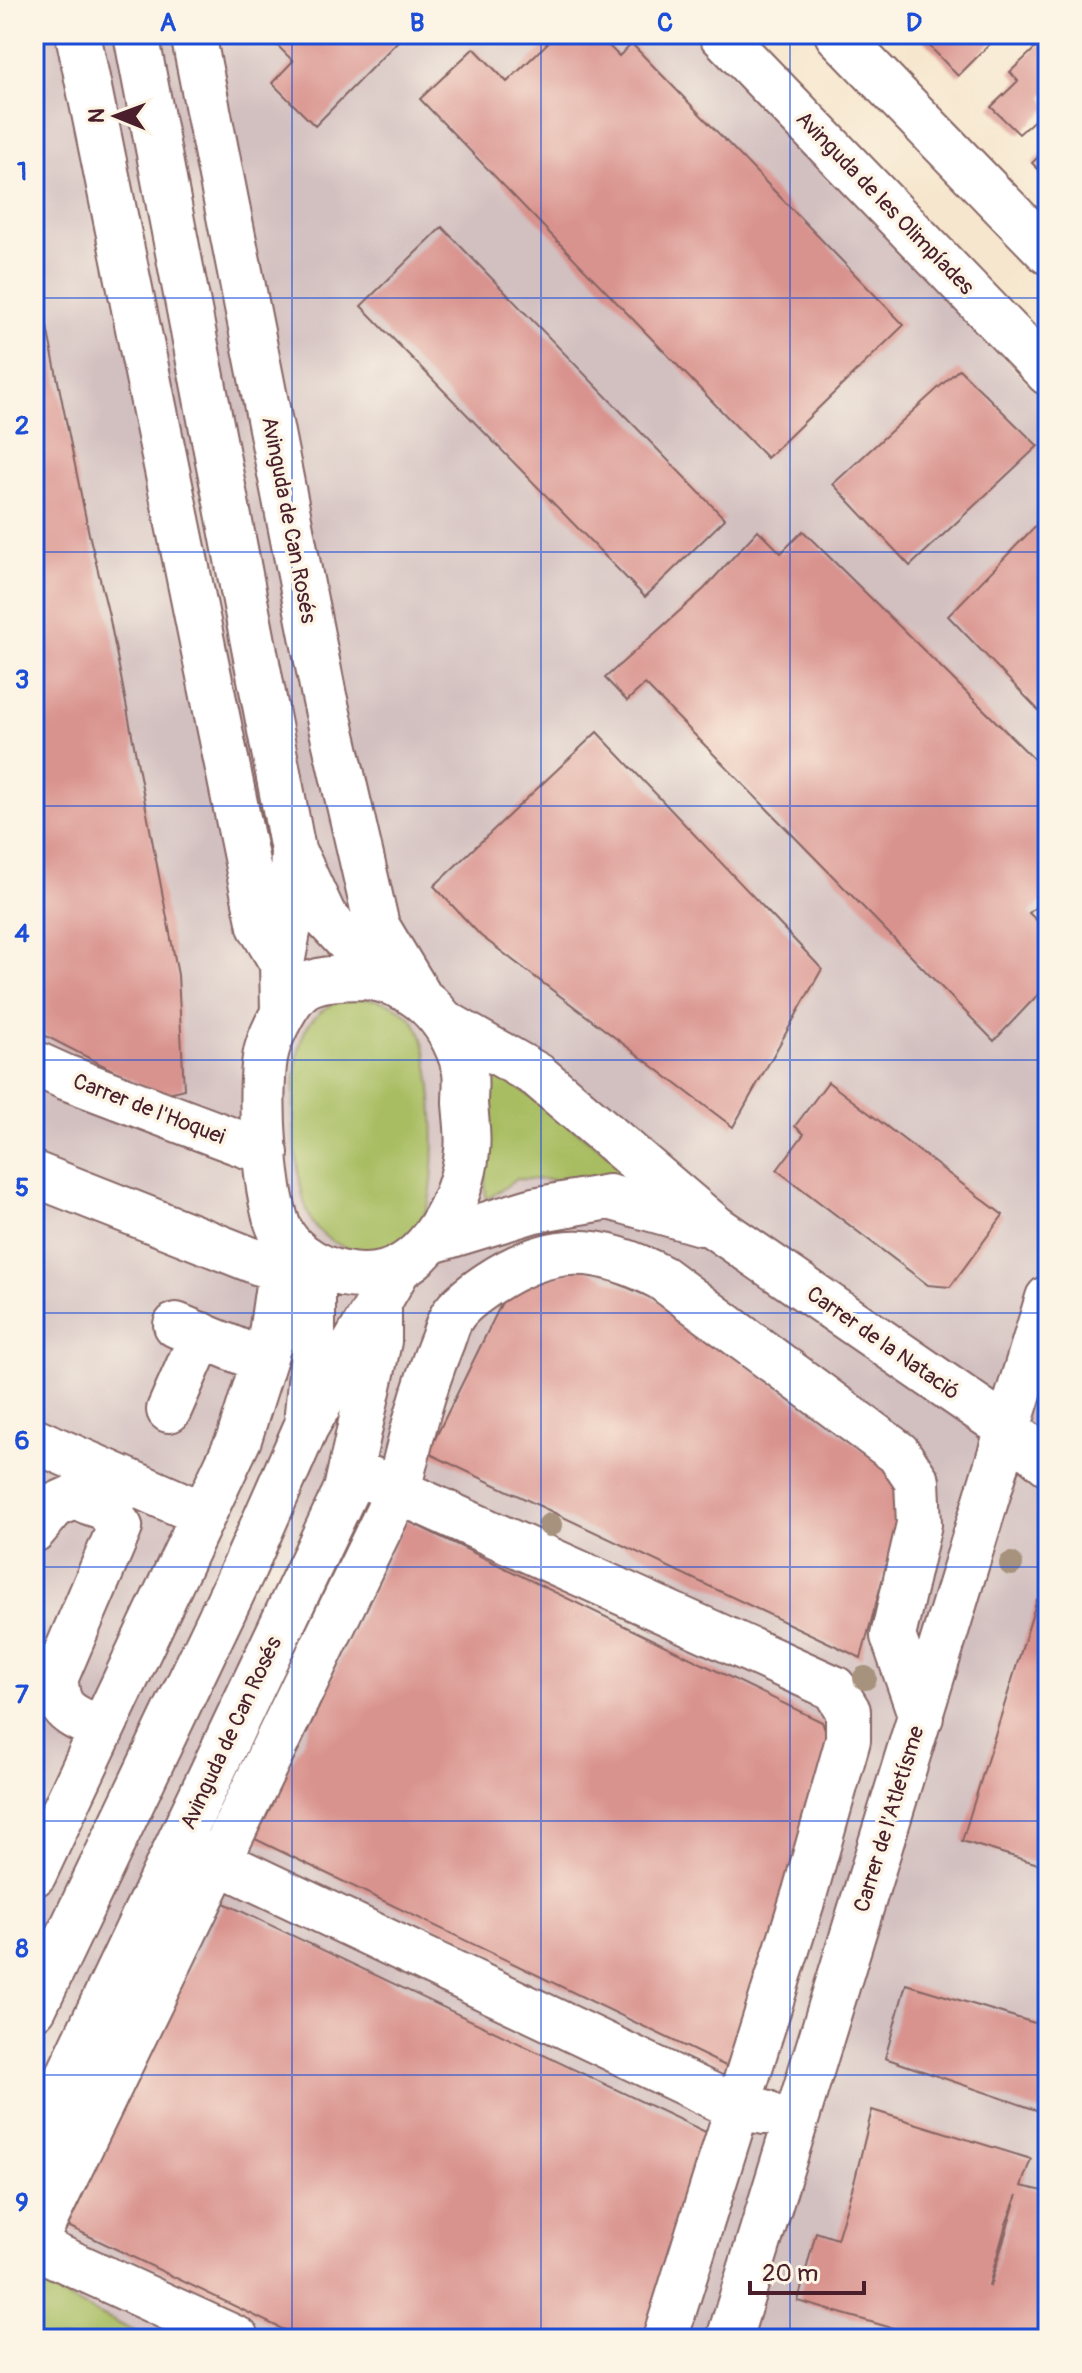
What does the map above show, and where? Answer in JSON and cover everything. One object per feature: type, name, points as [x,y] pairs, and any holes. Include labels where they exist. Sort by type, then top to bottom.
[{"type":"street","points":[[78,34],[260,926],[282,963]]},
{"type":"street","points":[[136,34],[293,850],[291,916],[282,963],[283,1012]]},
{"type":"street","name":"Avinguda de Can Rosés","points":[[193,34],[324,696],[377,926],[414,998]]},
{"type":"street","name":"Avinguda de les Olimpíades","points":[[721,34],[1048,373]]},
{"type":"street","points":[[837,34],[1048,252]]},
{"type":"street","points":[[34,2008],[244,1568],[306,1427],[389,1286],[432,1241],[454,1204],[467,1152],[464,1068],[414,998],[324,916],[293,850]]},
{"type":"street","points":[[306,1427],[313,1352],[271,1203],[262,1125],[266,1050],[283,1012],[303,987],[331,978],[414,998]]},
{"type":"street","name":"Carrer de la Natació","points":[[414,998],[537,1075],[715,1227],[1007,1428],[1048,1463]]},
{"type":"street","name":"Carrer de l'Hoquei","points":[[34,1063],[266,1153]]},
{"type":"street","points":[[34,1174],[287,1267]]},
{"type":"street","name":"Carrer de la Natació","points":[[432,1241],[534,1210],[609,1197],[715,1227]]},
{"type":"street","points":[[34,1201],[287,1267],[375,1275],[389,1286]]},
{"type":"street","points":[[237,2339],[34,2244],[398,1491],[428,1377],[453,1314],[484,1287],[512,1269],[557,1253],[597,1252],[635,1264],[662,1278],[898,1453],[917,1481],[919,1524],[893,1636],[921,1717]]},
{"type":"street","points":[[34,1874],[239,1439],[270,1341],[287,1267]]},
{"type":"street","name":"Avinguda de Can Rosés","points":[[34,2148],[346,1490],[389,1286]]},
{"type":"street","name":"Carrer de l'Atletísme","points":[[729,2339],[1048,1298]]},
{"type":"street","points":[[169,1410],[189,1330],[263,1361]]},
{"type":"street","points":[[34,1440],[203,1514]]},
{"type":"street","points":[[351,1470],[834,1688],[848,1711],[848,1740],[805,1892],[665,2339]]},
{"type":"street","points":[[34,1530],[54,1506],[74,1497],[106,1508],[120,1527],[45,1685],[61,1706],[102,1730]]},
{"type":"street","points":[[179,1843],[736,2107],[797,2118]]},
{"type":"shaded area","points":[[34,34],[694,34],[1048,404],[1048,2339],[34,2339]]},
{"type":"green space","points":[[349,997],[384,1002],[407,1014],[421,1036],[431,1084],[434,1141],[427,1207],[419,1223],[399,1242],[373,1251],[340,1246],[314,1225],[301,1186],[294,1128],[296,1069],[306,1029],[319,1013]]},
{"type":"green space","points":[[479,1058],[656,1190],[607,1181],[517,1179],[486,1200]]},
{"type":"green space","points":[[34,2282],[150,2339],[34,2339]]},
{"type":"building","points":[[266,34],[394,34],[399,40],[315,126],[272,83],[293,61]]},
{"type":"building","points":[[557,34],[597,34],[619,56],[632,44],[904,325],[767,458],[420,99],[474,48],[507,82]]},
{"type":"building","points":[[923,34],[1000,34],[958,76],[921,37]]},
{"type":"building","points":[[1048,36],[1048,91],[1043,96],[1048,108],[1019,134],[991,107],[1018,81],[1010,72]]},
{"type":"building","points":[[1048,147],[1048,179],[1032,163]]},
{"type":"building","points":[[442,227],[725,519],[645,597],[361,306]]},
{"type":"building","points":[[34,263],[89,534],[110,620],[178,975],[184,1089],[161,1095],[34,1030]]},
{"type":"building","points":[[959,369],[1038,446],[910,566],[833,484]]},
{"type":"building","points":[[1048,513],[1048,720],[948,616]]},
{"type":"building","points":[[758,530],[781,553],[803,531],[1048,773],[1048,896],[1029,913],[1048,931],[1048,984],[994,1041],[645,684],[627,701],[605,678],[704,589]]},
{"type":"building","points":[[597,732],[822,969],[733,1127],[481,936],[434,886]]},
{"type":"building","points":[[828,1082],[1003,1215],[950,1287],[928,1285],[777,1170],[804,1134],[795,1126]]},
{"type":"building","points":[[582,1268],[659,1301],[898,1476],[903,1505],[861,1658],[428,1453],[508,1290]]},
{"type":"building","points":[[406,1520],[822,1722],[833,1750],[732,2069],[251,1837],[301,1745]]},
{"type":"building","points":[[1037,1600],[1048,1603],[1048,1867],[962,1841]]},
{"type":"building","points":[[224,1903],[712,2135],[648,2339],[303,2339],[68,2226],[142,2066]]},
{"type":"building","points":[[906,1984],[1048,2027],[1048,2114],[885,2058]]},
{"type":"building","points":[[872,2110],[1031,2159],[1021,2186],[1048,2192],[1048,2327],[1043,2339],[930,2339],[798,2301],[816,2232],[837,2239]],"holes":[[[1017,2195],[990,2286],[1006,2224]]]}]
